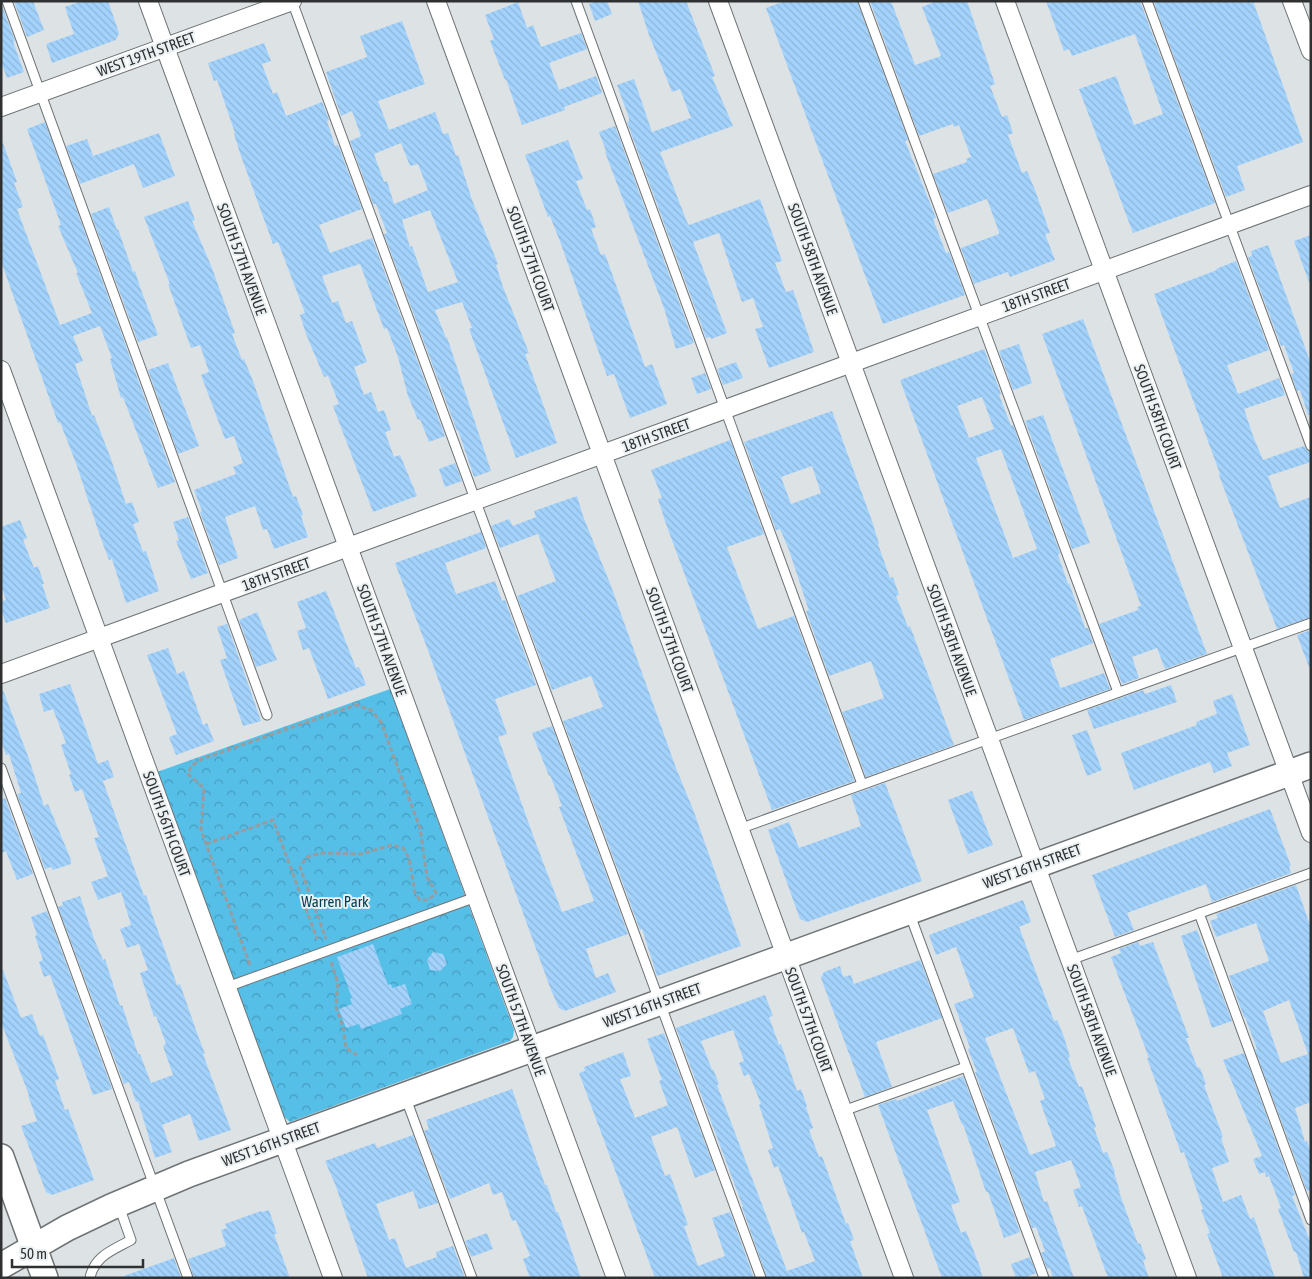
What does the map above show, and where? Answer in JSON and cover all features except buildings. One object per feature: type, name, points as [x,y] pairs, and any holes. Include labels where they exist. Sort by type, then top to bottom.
[{"type":"street","name":"SOUTH 57TH AVENUE","points":[[148,1],[616,1278]]},
{"type":"street","name":"WEST 19TH STREET","points":[[1,107],[292,1]]},
{"type":"street","name":"SOUTH 57TH COURT","points":[[436,1],[904,1278]]},
{"type":"street","name":"SOUTH 58TH AVENUE","points":[[718,1],[1186,1278]]},
{"type":"street","name":"SOUTH 58TH COURT","points":[[1005,1],[1242,648],[1300,769],[1311,833]]},
{"type":"street","points":[[1292,1],[1311,51]]},
{"type":"street","name":"18TH STREET","points":[[1,674],[1311,195]]},
{"type":"street","name":"SOUTH 56TH COURT","points":[[1,370],[333,1278]]},
{"type":"street","name":"WEST 16TH STREET","points":[[1,1266],[67,1228],[155,1188],[1300,769]]},
{"type":"street","points":[[1,1158],[45,1278]]},
{"type":"lane","points":[[7,1],[267,715]]},
{"type":"lane","points":[[292,1],[761,1278]]},
{"type":"lane","points":[[576,1],[862,784]]},
{"type":"lane","points":[[863,1],[1118,692]]},
{"type":"lane","points":[[1147,1],[1311,446]]},
{"type":"lane","points":[[740,829],[1311,623]]},
{"type":"lane","points":[[1,768],[188,1278]]},
{"type":"lane","points":[[1070,960],[1311,872]]},
{"type":"lane","points":[[227,987],[476,897]]},
{"type":"lane","points":[[909,912],[1044,1278]]},
{"type":"lane","points":[[1198,913],[1311,1220]]},
{"type":"lane","points":[[843,1111],[966,1067]]},
{"type":"lane","points":[[405,1096],[472,1278]]},
{"type":"lane","points":[[90,1278],[93,1266],[100,1259],[131,1240],[118,1204]]},
{"type":"path","points":[[255,970],[251,966],[201,830],[204,788],[188,774],[191,766],[202,759],[356,705],[371,710],[382,722],[420,828],[427,877],[436,893],[428,900],[420,900],[415,893],[409,858],[402,848],[392,845],[361,854],[322,853],[307,857],[300,867],[326,938],[324,945],[338,983],[336,1007],[343,1027],[346,1048],[357,1054]]},
{"type":"path","points":[[206,844],[273,820],[317,939]]},
{"type":"green space","name":"Warren Park","points":[[390,689],[514,1030],[513,1037],[510,1041],[290,1122],[281,1114],[157,772]]}]
